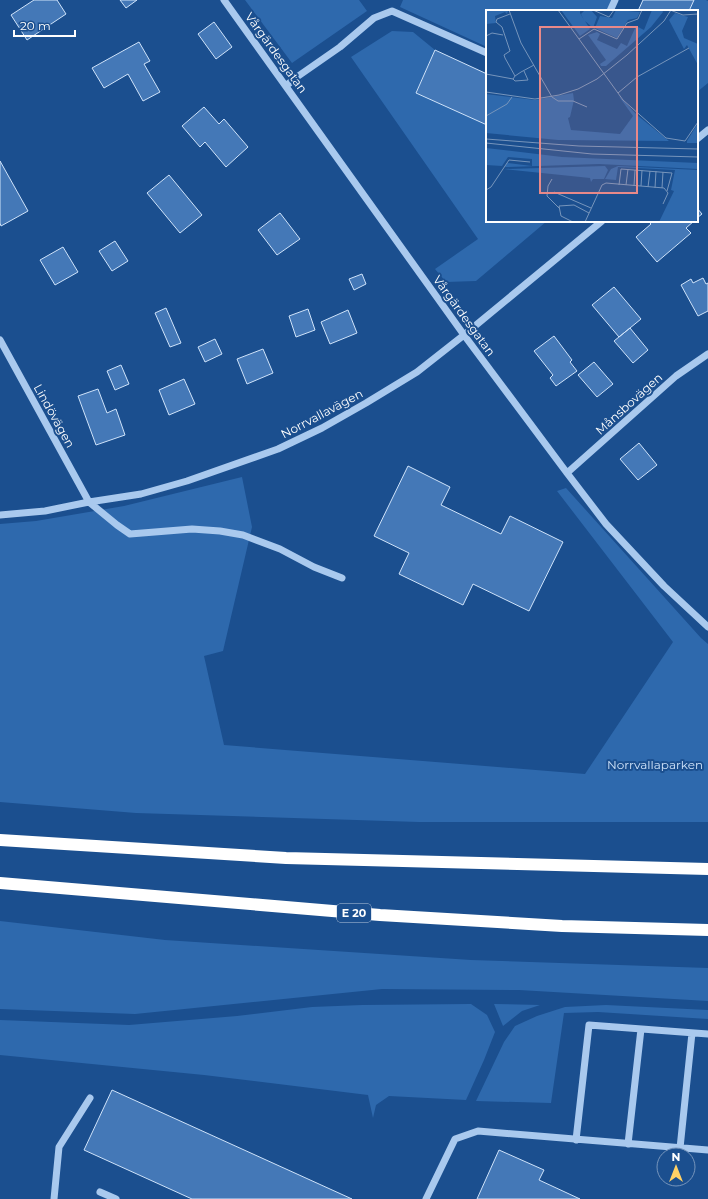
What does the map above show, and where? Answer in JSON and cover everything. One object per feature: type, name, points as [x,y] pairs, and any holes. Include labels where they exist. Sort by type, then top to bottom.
[{"type":"highway","points":[[0,840],[286,858],[708,869]]},
{"type":"highway","name":"E 20","points":[[0,883],[380,915],[562,926],[708,930]]},
{"type":"street","name":"Vårgärdesgatan","points":[[224,0],[464,335],[606,524],[664,586],[708,627]]},
{"type":"street","points":[[610,10],[615,0]]},
{"type":"street","points":[[286,86],[340,47],[374,18],[392,12],[486,53]]},
{"type":"street","points":[[698,138],[708,130]]},
{"type":"street","name":"Norrvallavägen","points":[[0,515],[45,511],[141,494],[187,481],[278,449],[322,428],[417,372],[601,222]]},
{"type":"street","name":"Lindövägen","points":[[0,340],[89,502]]},
{"type":"street","name":"Månsbovägen","points":[[567,473],[676,376],[708,354]]},
{"type":"street","points":[[89,502],[130,534],[192,529],[220,531],[243,535],[280,549],[314,567],[342,578]]},
{"type":"street","points":[[576,1140],[589,1025],[708,1034]]},
{"type":"street","points":[[628,1144],[641,1029]]},
{"type":"street","points":[[680,1147],[692,1033]]},
{"type":"street","points":[[54,1199],[59,1147],[90,1098]]},
{"type":"street","points":[[426,1199],[455,1139],[478,1131],[667,1147]]},
{"type":"street","points":[[696,1149],[708,1150]]},
{"type":"street","points":[[100,1192],[116,1199]]},
{"type":"green space","points":[[245,0],[359,0],[367,11],[292,63]]},
{"type":"green space","points":[[403,0],[614,0],[609,10],[486,10],[486,47],[400,7]]},
{"type":"green space","points":[[694,0],[708,1],[708,83],[698,91],[698,10],[689,10]]},
{"type":"green space","points":[[392,31],[413,32],[435,50],[416,92],[486,125],[486,222],[546,222],[476,281],[446,282],[435,269],[478,239],[351,57]]},
{"type":"green space","name":"Norrvallaparken","points":[[242,477],[252,527],[223,651],[204,656],[224,745],[585,774],[673,642],[557,491],[566,488],[708,644],[708,822],[419,822],[136,813],[0,802],[0,524],[36,521],[124,506]]},
{"type":"green space","points":[[0,921],[165,940],[471,960],[708,968],[708,1001],[519,990],[382,989],[135,1014],[0,1009]]},
{"type":"green space","points":[[471,1004],[487,1015],[495,1032],[466,1100],[389,1096],[376,1105],[373,1118],[368,1095],[204,1075],[0,1055],[0,1020],[129,1025],[237,1016],[312,1007]]},
{"type":"green space","points":[[494,1004],[540,1005],[522,1011],[503,1026]]},
{"type":"green space","points":[[606,1005],[708,1010],[708,1019],[598,1012],[564,1013],[551,1103],[476,1101],[504,1042],[515,1026],[537,1016],[565,1007]]},
{"type":"building","points":[[34,0],[57,0],[66,14],[27,40],[11,15]]},
{"type":"building","points":[[120,0],[137,0],[126,8]]},
{"type":"building","points":[[643,0],[694,0],[689,10],[638,10]]},
{"type":"building","points":[[214,22],[232,47],[216,59],[198,34]]},
{"type":"building","points":[[139,42],[150,61],[144,64],[160,92],[143,101],[128,74],[104,88],[92,68]]},
{"type":"building","points":[[435,50],[486,74],[486,125],[416,93]]},
{"type":"building","points":[[204,107],[219,124],[224,119],[248,147],[226,167],[205,142],[200,147],[182,126]]},
{"type":"building","points":[[0,161],[28,211],[1,226],[0,223]]},
{"type":"building","points":[[169,175],[202,215],[180,233],[147,193]]},
{"type":"building","points":[[698,209],[702,214],[698,217]]},
{"type":"building","points":[[280,213],[300,239],[277,255],[258,230]]},
{"type":"building","points":[[649,222],[693,222],[686,228],[691,233],[657,262],[636,237],[651,224]]},
{"type":"building","points":[[115,241],[128,261],[112,271],[99,251]]},
{"type":"building","points":[[63,247],[78,272],[55,285],[40,260]]},
{"type":"building","points":[[362,274],[366,284],[354,290],[349,279]]},
{"type":"building","points":[[703,278],[706,284],[708,283],[708,311],[698,316],[681,285],[691,279],[693,283]]},
{"type":"building","points":[[614,287],[641,319],[619,337],[592,305]]},
{"type":"building","points":[[166,308],[181,343],[170,347],[155,313]]},
{"type":"building","points":[[308,309],[315,330],[296,337],[289,316]]},
{"type":"building","points":[[348,310],[357,333],[330,344],[321,322]]},
{"type":"building","points":[[630,328],[648,350],[633,363],[614,341]]},
{"type":"building","points":[[554,336],[572,360],[570,362],[577,371],[556,386],[550,378],[553,375],[534,351]]},
{"type":"building","points":[[215,339],[222,354],[205,362],[198,347]]},
{"type":"building","points":[[263,349],[273,373],[247,384],[237,359]]},
{"type":"building","points":[[594,362],[613,384],[597,397],[578,375]]},
{"type":"building","points":[[121,365],[129,384],[115,390],[107,371]]},
{"type":"building","points":[[184,379],[195,404],[169,415],[159,390]]},
{"type":"building","points":[[98,389],[107,413],[116,409],[125,435],[96,445],[78,396]]},
{"type":"building","points":[[639,443],[657,465],[638,480],[620,459]]},
{"type":"building","points":[[408,466],[450,487],[441,505],[501,534],[510,516],[563,542],[529,611],[473,584],[463,605],[399,574],[409,553],[374,536]]},
{"type":"building","points":[[112,1090],[352,1199],[192,1199],[84,1150]]},
{"type":"building","points":[[499,1150],[544,1170],[539,1180],[580,1199],[477,1199]]}]
